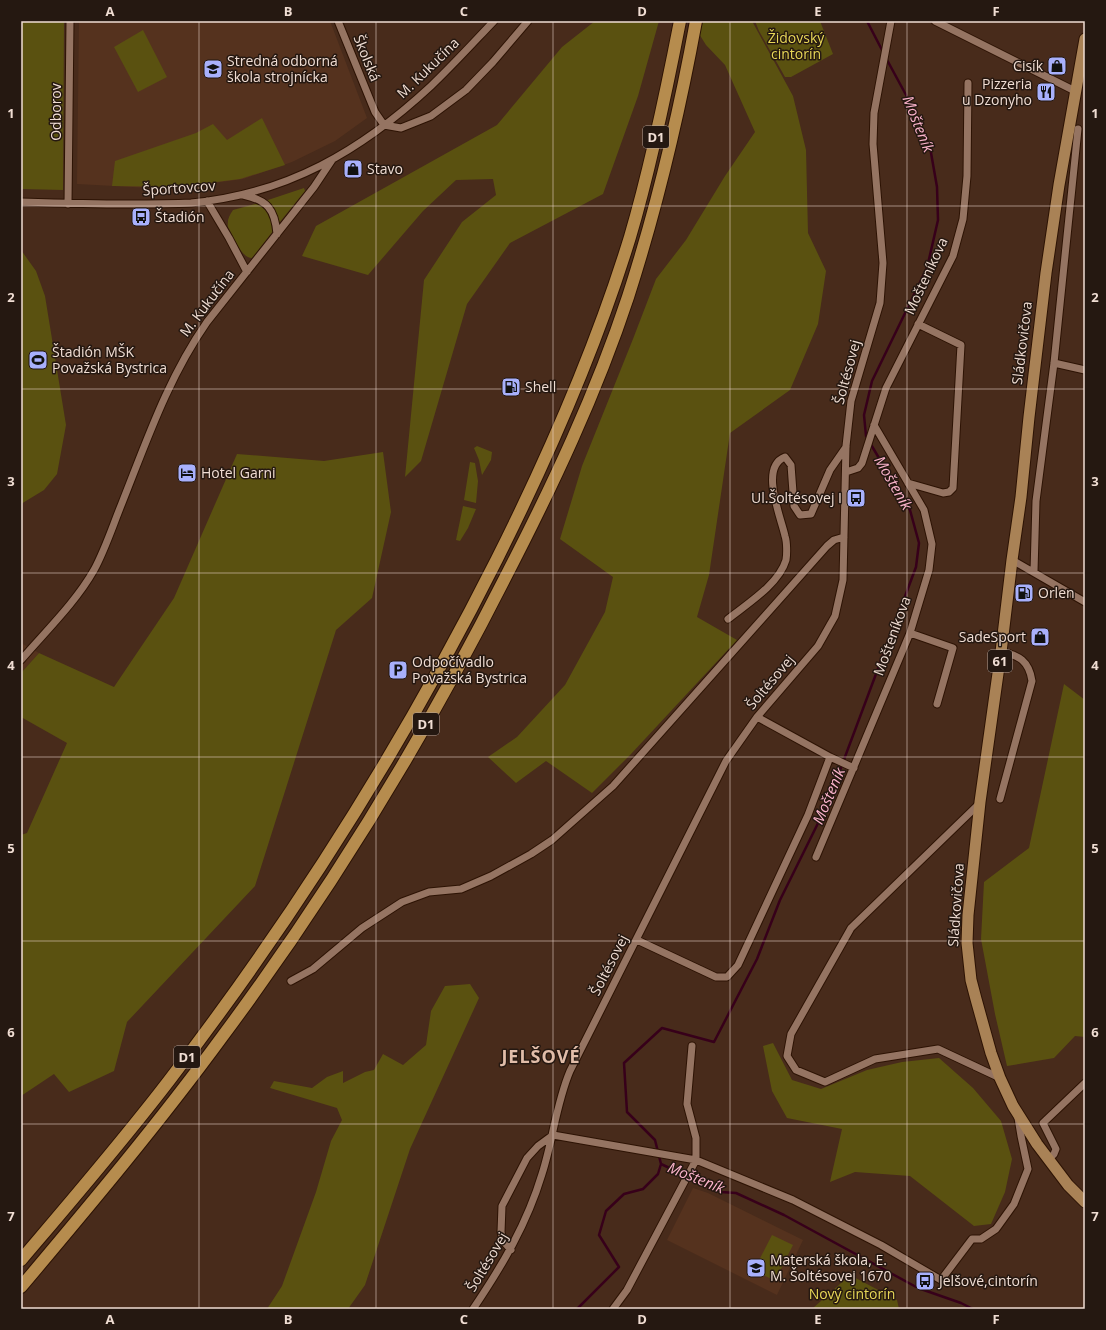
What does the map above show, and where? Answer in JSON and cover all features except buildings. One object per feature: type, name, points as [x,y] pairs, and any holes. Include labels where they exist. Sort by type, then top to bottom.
[{"type":"highway","name":"D1","points":[[21,1260],[119,1144],[170,1080],[252,968],[341,836],[404,730],[481,590],[521,510],[566,412],[591,350],[630,237],[656,138],[680,21]]},
{"type":"highway","name":"D1","points":[[21,1287],[85,1211],[180,1093],[260,984],[322,894],[354,844],[456,673],[537,515],[582,417],[627,298],[655,206],[671,144],[696,21]]},
{"type":"main road","name":"Sládkovičova","points":[[1085,39],[1075,91],[1074,126],[1050,236],[1021,497],[980,802],[968,915],[968,959],[971,980],[983,1026],[1000,1078],[1018,1114],[1048,1160],[1068,1185],[1085,1202]]},
{"type":"street","name":"Odborov","points":[[68,204],[70,21]]},
{"type":"street","name":"Školská","points":[[338,21],[375,112],[384,125]]},
{"type":"street","name":"M. Kukučína","points":[[21,660],[76,596],[94,570],[162,403],[178,368],[208,322],[314,187],[332,160],[356,146],[384,125],[430,86],[494,21]]},
{"type":"street","points":[[384,125],[401,128],[431,116],[466,90],[493,62],[528,21]]},
{"type":"street","name":"Šoltésovej","points":[[473,1309],[511,1250],[534,1199],[543,1173],[560,1098],[570,1071],[726,761],[757,717],[818,646],[835,616],[843,580],[846,446],[851,401],[880,302],[883,263],[873,144],[874,113],[891,21]]},
{"type":"street","points":[[935,21],[1075,91]]},
{"type":"street","name":"Mošteníkova","points":[[846,472],[858,468],[862,463],[886,388],[953,256],[963,219],[968,176],[968,83]]},
{"type":"street","name":"Sládkovičova","points":[[1034,572],[1036,501],[1054,363],[1074,126]]},
{"type":"street","name":"Športovcov","points":[[21,202],[68,204],[176,204],[207,201],[240,195],[282,182],[309,172],[332,160]]},
{"type":"street","points":[[240,195],[257,199],[267,205],[275,216],[277,234]]},
{"type":"street","points":[[207,201],[229,238],[246,272]]},
{"type":"street","points":[[908,482],[943,493],[948,492],[953,488],[961,345],[918,324]]},
{"type":"street","points":[[1054,363],[1085,370]]},
{"type":"street","name":"Mošteníkova","points":[[816,857],[910,633],[929,570],[932,544],[924,510],[874,424]]},
{"type":"street","points":[[728,619],[765,591],[777,577],[786,560],[786,537],[774,499],[773,468],[779,460],[785,457],[791,465],[794,506],[800,515],[811,514],[830,470],[846,446]]},
{"type":"street","points":[[290,981],[313,969],[362,928],[402,902],[429,892],[461,889],[491,876],[531,854],[552,840],[613,786],[827,546],[834,540],[844,537]]},
{"type":"street","points":[[1012,560],[1085,602]]},
{"type":"street","points":[[910,633],[953,648],[938,704]]},
{"type":"street","points":[[1000,799],[1032,681],[1031,672],[1027,665],[1019,657],[1001,652]]},
{"type":"street","points":[[757,717],[830,757],[854,768]]},
{"type":"street","points":[[637,940],[716,977],[727,976],[738,965],[808,814],[830,757]]},
{"type":"street","points":[[980,802],[851,928],[791,1034],[787,1056],[796,1070],[825,1082],[875,1059],[938,1049],[1000,1078]]},
{"type":"street","points":[[612,1309],[627,1290],[696,1160],[696,1138],[687,1104],[692,1046]]},
{"type":"street","points":[[1048,1160],[1054,1154],[1056,1148],[1043,1123],[1085,1084]]},
{"type":"street","points":[[511,1250],[503,1241],[501,1232],[502,1206],[527,1158],[538,1146],[552,1135],[696,1160],[793,1200],[881,1246],[941,1280],[972,1239],[981,1239],[996,1229],[1014,1204],[1028,1169],[1018,1114]]},
{"type":"shaded area","name":"Stredná odborná škola strojnícka","points":[[79,21],[330,21],[367,118],[335,141],[292,162],[243,179],[169,189],[77,184]]},
{"type":"shaded area","points":[[21,643],[39,653],[21,673]]},
{"type":"shaded area","name":"Materská škola, E. M. Šoltésovej 1670","points":[[693,1188],[708,1193],[803,1240],[777,1295],[667,1240]]},
{"type":"green space","points":[[21,21],[64,21],[63,190],[21,189]]},
{"type":"green space","points":[[595,21],[659,21],[638,96],[603,194],[510,243],[467,304],[421,461],[405,477],[424,280],[462,222],[496,195],[493,179],[456,180],[423,211],[368,275],[302,256],[316,226],[497,125],[562,47]]},
{"type":"green space","points":[[691,21],[752,21],[793,96],[806,150],[808,233],[826,271],[818,324],[790,390],[730,433],[709,575],[697,617],[737,640],[631,754],[592,793],[546,761],[516,783],[488,757],[517,737],[565,685],[605,612],[613,577],[560,539],[582,466],[656,279],[686,240],[725,176],[755,132],[725,65],[706,45]]},
{"type":"green space","name":"Židovský cintorín","points":[[755,21],[820,21],[833,54],[791,77],[785,77]]},
{"type":"green space","points":[[143,30],[167,77],[138,92],[114,47]]},
{"type":"green space","points":[[262,118],[285,165],[240,179],[177,187],[112,186],[115,161],[196,133],[213,124],[227,140]]},
{"type":"green space","points":[[304,188],[305,191],[279,223],[265,201]]},
{"type":"green space","points":[[259,203],[266,208],[270,215],[273,223],[273,231],[252,258],[248,257],[241,251],[228,227],[228,222],[229,216],[233,210]]},
{"type":"green space","name":"Štadión MŠK Považská Bystrica","points":[[21,250],[36,271],[45,296],[66,425],[57,474],[44,490],[21,504]]},
{"type":"green space","points":[[477,446],[492,452],[491,460],[482,475],[479,460],[474,448]]},
{"type":"green space","points":[[383,452],[391,512],[372,598],[336,630],[255,886],[127,1022],[114,1071],[69,1092],[54,1074],[21,1096],[21,835],[27,833],[67,743],[21,717],[21,673],[39,653],[114,687],[174,598],[237,454],[324,461]]},
{"type":"green space","points":[[470,462],[475,463],[478,481],[476,503],[464,500]]},
{"type":"green space","points":[[463,506],[476,509],[468,528],[460,541],[456,540]]},
{"type":"green space","points":[[1064,684],[1085,700],[1085,1037],[1075,1036],[1054,1058],[1007,1066],[995,1014],[981,939],[984,882],[1029,848]]},
{"type":"green space","points":[[470,984],[479,998],[410,1149],[365,1285],[348,1309],[267,1309],[282,1286],[316,1192],[331,1141],[342,1120],[337,1108],[270,1088],[274,1081],[312,1088],[327,1077],[343,1071],[343,1083],[365,1072],[374,1070],[383,1054],[403,1065],[426,1045],[431,1011],[445,986]]},
{"type":"green space","points":[[773,1043],[792,1080],[821,1089],[867,1070],[902,1062],[939,1058],[973,1088],[1001,1121],[1012,1159],[1005,1192],[991,1224],[974,1226],[910,1176],[855,1172],[830,1182],[842,1129],[787,1118],[772,1091],[763,1046]]},
{"type":"green space","points":[[772,1235],[793,1245],[775,1281],[754,1270]]},
{"type":"green space","name":"Nový cintorín","points":[[850,1275],[897,1300],[899,1309],[812,1309]]},
{"type":"waterway","name":"Mošteník","points":[[867,21],[883,52]]},
{"type":"waterway","name":"Mošteník","points":[[868,439],[866,436],[864,415],[872,381],[927,268],[938,220],[937,187],[930,147],[912,106],[886,58]]},
{"type":"waterway","name":"Mošteník","points":[[870,443],[910,510],[919,543],[916,567],[827,805],[780,900],[757,959],[714,1042],[662,1028],[624,1063],[627,1112],[655,1140],[661,1164],[721,1192],[736,1193],[784,1215],[918,1288],[961,1303],[973,1309]]},
{"type":"waterway","points":[[577,1309],[619,1267],[599,1235],[606,1211],[624,1194],[643,1189],[658,1174],[661,1164]]},
{"type":"place","name":"Cisík","points":[[1057,66]]},
{"type":"place","name":"Stredná odborná škola strojnícka","points":[[213,69]]},
{"type":"place","name":"Pizzeria u Dzonyho","points":[[1046,92]]},
{"type":"place","name":"Stavo","points":[[353,169]]},
{"type":"place","name":"Štadión","points":[[141,217]]},
{"type":"place","name":"Štadión MŠK Považská Bystrica","points":[[38,360]]},
{"type":"place","name":"Shell","points":[[511,387]]},
{"type":"place","name":"Hotel Garni","points":[[187,473]]},
{"type":"place","name":"Ul.Šoltésovej I","points":[[856,498]]},
{"type":"place","name":"Orlen","points":[[1024,593]]},
{"type":"place","name":"SadeSport","points":[[1040,637]]},
{"type":"place","name":"Odpočívadlo Považská Bystrica","points":[[398,670]]},
{"type":"place","name":"Materská škola, E. M. Šoltésovej 1670","points":[[756,1268]]},
{"type":"place","name":"Jelšové,cintorín","points":[[925,1281]]},
{"type":"district","name":"JELŠOVÉ","points":[[541,1057]]}]
